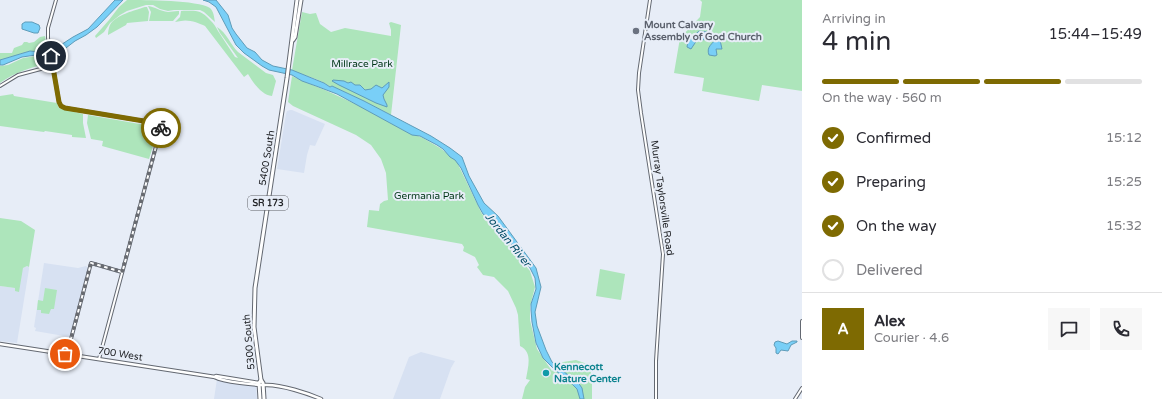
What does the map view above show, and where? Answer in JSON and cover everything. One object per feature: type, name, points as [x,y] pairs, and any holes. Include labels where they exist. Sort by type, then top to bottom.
[{"type":"main road","name":"5400 South","points":[[254,303],[287,78],[293,40],[295,37],[297,0]]},
{"type":"main road","name":"5400 South","points":[[297,14],[301,0]]},
{"type":"main road","name":"5300 South","points":[[254,303],[255,337],[264,399]]},
{"type":"main road","name":"700 West","points":[[0,344],[214,377],[229,381],[262,384],[294,390],[321,399]]},
{"type":"main road","name":"5300 South","points":[[260,399],[262,384]]},
{"type":"street","points":[[56,0],[48,28],[48,38],[59,102],[63,107],[162,124],[99,359]]},
{"type":"street","name":"Murray Taylorsville Road","points":[[650,0],[639,73],[638,90],[663,254],[656,361],[656,399]]},
{"type":"street","points":[[0,86],[18,75],[53,66]]},
{"type":"street","points":[[67,354],[91,263],[122,272]]},
{"type":"street","points":[[802,321],[802,338]]},
{"type":"street","points":[[795,399],[802,388]]},
{"type":"shaded area","points":[[290,110],[325,124],[315,146],[310,145],[304,173],[277,169],[286,114],[287,111]]},
{"type":"shaded area","points":[[44,263],[78,268],[86,266],[88,268],[70,337],[35,331],[36,328],[34,327]]},
{"type":"shaded area","points":[[27,266],[29,269],[17,343],[0,341],[0,286],[15,288],[23,268]]},
{"type":"shaded area","points":[[421,352],[455,361],[440,399],[393,399],[409,357]]},
{"type":"shaded area","points":[[217,379],[256,386],[257,399],[214,399]]},
{"type":"green space","points":[[127,0],[171,1],[203,5],[210,8],[214,15],[215,22],[200,10],[168,11],[153,5],[146,5],[127,11],[120,15],[110,23],[104,32],[96,38],[95,36],[119,7]]},
{"type":"green space","points":[[700,0],[802,0],[802,91],[762,85],[759,101],[702,91],[704,78],[674,73],[680,38],[700,17],[702,2]]},
{"type":"green space","points":[[148,6],[168,12],[179,11],[179,14],[173,21],[149,21],[151,12]]},
{"type":"green space","points":[[147,7],[149,12],[148,21],[127,23],[108,35],[110,25],[116,18]]},
{"type":"green space","points":[[181,11],[197,11],[203,14],[215,26],[235,57],[238,58],[217,27],[223,32],[238,52],[266,73],[273,75],[276,81],[272,96],[261,91],[248,74],[244,77],[205,26],[190,21],[175,22],[180,17]]},
{"type":"green space","name":"Millrace Park","points":[[302,12],[310,14],[316,13],[320,24],[331,32],[345,28],[391,36],[389,23],[391,22],[401,25],[391,115],[332,86],[330,87],[327,84],[292,70]]},
{"type":"green space","points":[[45,36],[47,51],[30,51],[0,60],[0,53],[12,53],[14,48],[22,45],[24,42],[34,42],[40,37]]},
{"type":"green space","points":[[48,56],[50,63],[24,70],[0,83],[0,66],[8,65],[23,58]]},
{"type":"green space","name":"Germania Park","points":[[292,76],[364,108],[403,130],[423,138],[456,160],[482,214],[497,226],[530,271],[535,287],[530,307],[530,320],[537,349],[552,371],[563,362],[576,360],[590,365],[592,399],[522,399],[525,387],[530,380],[526,379],[529,360],[527,352],[520,346],[518,315],[508,291],[494,277],[483,275],[477,267],[479,265],[475,257],[463,251],[464,247],[462,244],[367,227],[369,210],[379,211],[380,204],[388,200],[386,173],[381,159],[371,145],[356,135],[293,106],[288,102]]},
{"type":"green space","points":[[13,94],[14,96],[57,103],[59,108],[83,114],[86,138],[72,137],[72,135],[45,131],[0,126],[0,96]]},
{"type":"green space","points":[[88,115],[157,127],[158,130],[149,159],[102,146],[103,141],[91,139],[87,123]]},
{"type":"green space","points":[[0,218],[21,221],[35,230],[29,267],[27,266],[23,268],[19,292],[15,291],[15,288],[0,286]]},
{"type":"green space","points":[[600,269],[625,274],[621,300],[596,296]]},
{"type":"green space","points":[[45,288],[57,290],[54,309],[51,309],[49,314],[41,313],[41,310],[37,310],[38,300],[43,301]]},
{"type":"water","points":[[115,0],[123,0],[97,27],[62,51],[44,56],[36,55],[22,57],[0,65],[0,60],[30,51],[40,52],[53,50],[88,29]]},
{"type":"water","points":[[203,0],[216,0],[228,15],[232,28],[236,34],[247,48],[255,52],[262,60],[273,66],[292,70],[324,83],[330,87],[332,86],[364,101],[431,136],[462,157],[469,176],[484,203],[498,216],[536,268],[541,287],[535,312],[537,326],[552,362],[577,381],[582,388],[584,399],[580,399],[577,389],[543,358],[536,343],[532,322],[531,304],[536,289],[535,278],[530,268],[497,224],[483,214],[461,168],[455,160],[437,145],[420,136],[412,135],[337,94],[302,81],[292,75],[269,70],[262,66],[236,45],[216,7]]},
{"type":"water","points":[[25,22],[32,22],[39,25],[40,28],[38,33],[22,29],[22,24]]},
{"type":"water","points":[[699,31],[707,32],[709,34],[707,38],[704,40],[697,40],[691,49],[687,47],[688,41]]},
{"type":"water","points":[[717,38],[720,40],[722,49],[716,49],[717,55],[715,56],[709,55],[708,50]]},
{"type":"water","points":[[332,81],[348,83],[351,82],[355,85],[360,85],[365,90],[371,89],[376,85],[382,88],[389,82],[389,87],[383,95],[387,107],[339,85]]},
{"type":"water","points":[[778,341],[787,344],[792,341],[797,342],[791,345],[788,351],[781,350],[778,354],[776,353],[776,348],[774,345],[775,342]]},
{"type":"way so far","points":[[65,354],[67,354],[68,351],[91,263],[122,272],[161,128]]},
{"type":"place","name":"Mount Calvary Assembly of God Church","points":[[636,31]]},
{"type":"place","name":"Kennecott Nature Center","points":[[546,373]]},
{"type":"route","points":[[51,56],[61,106],[65,108],[162,124],[161,128]]},
{"type":"water label","name":"Jordan River","points":[[508,240]]}]
